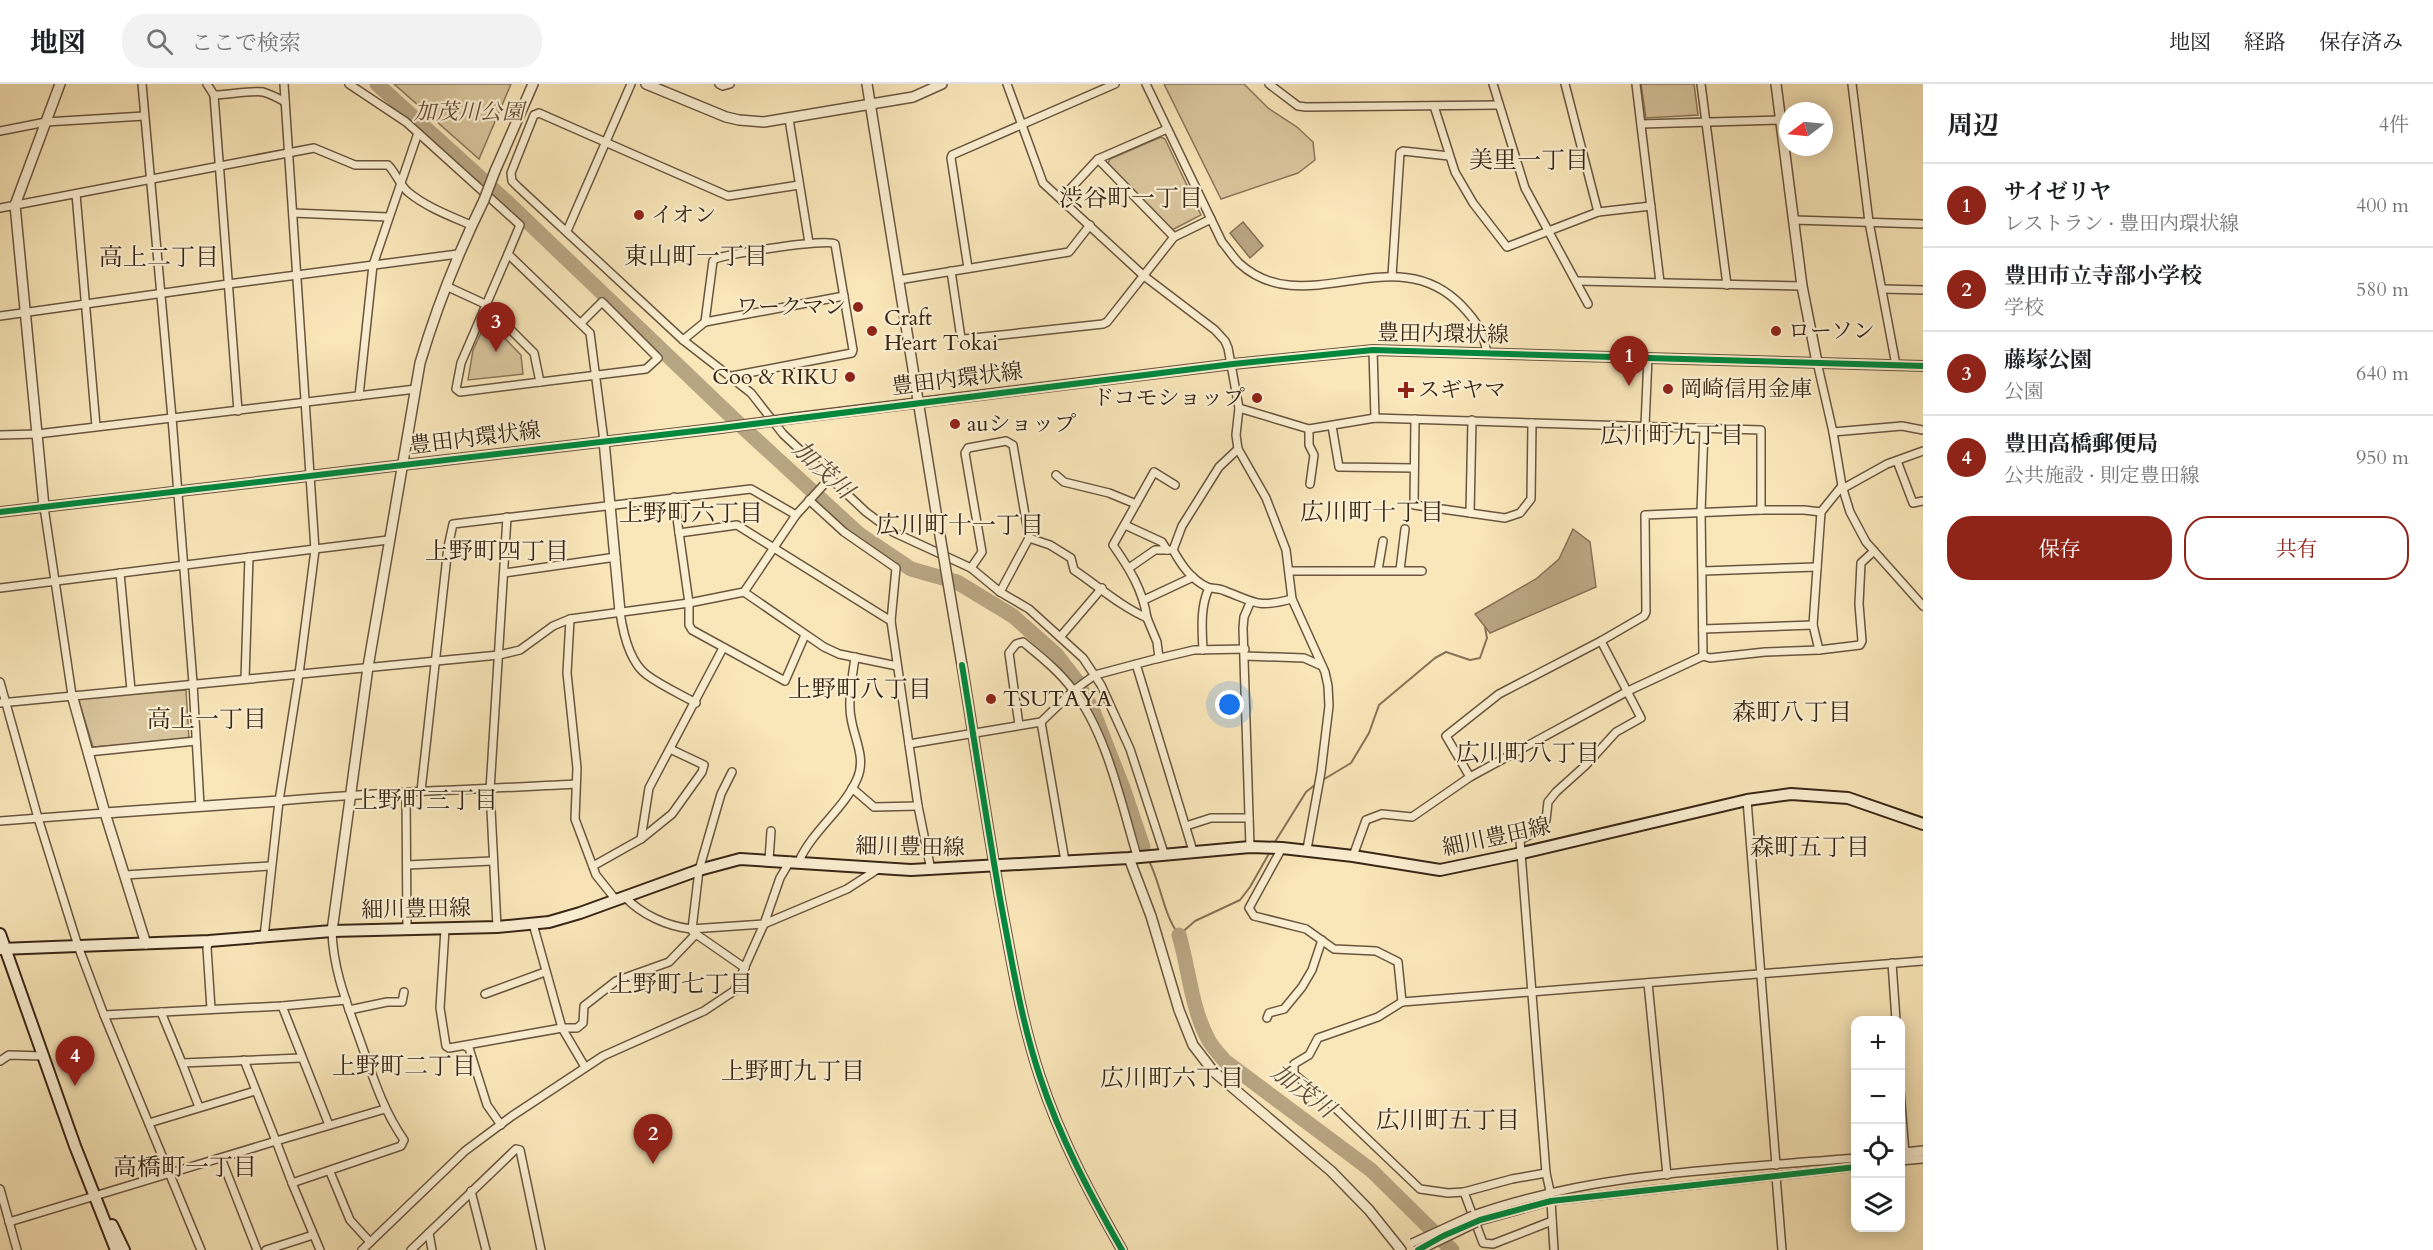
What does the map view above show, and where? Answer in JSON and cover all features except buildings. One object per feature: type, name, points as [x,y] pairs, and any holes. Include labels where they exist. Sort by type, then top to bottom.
[{"type":"main road","name":"細川豊田線","points":[[2,948],[146,944],[332,931],[445,929],[533,924],[549,922],[699,870],[740,859],[795,861],[878,869],[931,870],[1250,847],[1306,849],[1440,870],[1779,794],[1836,796],[1865,803],[1923,824]]},
{"type":"main road","points":[[0,934],[2,948],[116,1250]]},
{"type":"main road","points":[[95,1196],[124,1250]]},
{"type":"street","points":[[60,84],[15,205],[44,507],[72,695],[105,813],[146,944]]},
{"type":"street","points":[[142,84],[172,418],[176,492],[193,683],[200,806]]},
{"type":"street","points":[[207,84],[214,95],[221,166],[238,411]]},
{"type":"street","points":[[264,937],[270,866],[315,550],[284,84]]},
{"type":"street","points":[[349,84],[418,133],[520,225],[461,363],[456,389],[460,392],[646,369],[658,358],[602,302],[581,323]]},
{"type":"street","points":[[292,1183],[401,1146],[404,1140],[385,1109],[349,1010],[333,952],[332,931],[368,667],[388,540],[416,389],[432,322],[458,254],[484,200],[533,84]]},
{"type":"street","points":[[567,231],[631,84]]},
{"type":"street","points":[[646,84],[726,117],[764,122],[913,97],[942,84]]},
{"type":"street","points":[[719,84],[723,86],[730,84]]},
{"type":"street","points":[[867,84],[994,866],[1021,1011],[1040,1078],[1063,1138],[1087,1190],[1122,1250]]},
{"type":"street","points":[[1007,84],[1040,178],[1144,276],[1220,334],[1225,341],[1233,364],[1239,408],[1236,435],[1238,449],[1266,498],[1286,550],[1292,599],[1322,666],[1328,686],[1329,706],[1321,775],[1306,849]]},
{"type":"street","points":[[968,268],[951,158],[954,154],[1115,84]]},
{"type":"street","points":[[1146,84],[1222,242],[1240,264],[1273,282],[1299,286],[1392,276],[1415,278],[1433,284],[1451,296],[1470,314],[1484,334],[1487,353]]},
{"type":"street","points":[[1269,84],[1298,106],[1498,105]]},
{"type":"street","points":[[1492,84],[1525,188],[1588,304]]},
{"type":"street","points":[[1564,84],[1598,212]]},
{"type":"street","points":[[1636,84],[1660,282]]},
{"type":"street","points":[[1701,84],[1726,285]]},
{"type":"street","points":[[1776,84],[1779,106]]},
{"type":"street","points":[[1852,84],[1869,222],[1896,365]]},
{"type":"street","points":[[214,95],[236,95],[255,91],[264,92],[285,102]]},
{"type":"street","points":[[1434,106],[1455,172],[1473,203],[1504,246],[1510,247],[1598,212],[1651,206]]},
{"type":"street","points":[[799,184],[728,196],[539,113],[534,115],[511,172],[512,181],[683,340],[714,366],[732,376],[758,401],[783,434],[866,512],[893,532],[971,568],[1000,592],[1029,609],[1083,658],[1095,675],[1130,749],[1164,853]]},
{"type":"street","points":[[0,131],[46,122],[144,116]]},
{"type":"street","points":[[789,119],[809,243]]},
{"type":"street","points":[[1641,124],[1779,120]]},
{"type":"street","points":[[1061,199],[1098,159],[1167,129]]},
{"type":"street","points":[[359,396],[372,265],[418,133]]},
{"type":"street","points":[[0,208],[314,148],[354,165],[388,165],[407,191],[435,209],[471,225]]},
{"type":"street","points":[[1392,276],[1400,153],[1403,151],[1449,156]]},
{"type":"street","points":[[1786,156],[1802,286],[1833,432],[1842,488],[1855,524],[1874,551],[1923,606]]},
{"type":"street","points":[[1098,159],[1174,237]]},
{"type":"street","points":[[76,194],[96,426]]},
{"type":"street","points":[[293,213],[388,217]]},
{"type":"street","points":[[951,271],[961,338],[1102,324],[1107,322],[1174,237],[1211,219]]},
{"type":"street","points":[[1794,220],[1923,224]]},
{"type":"street","points":[[898,280],[1069,252],[1090,225]]},
{"type":"street","points":[[705,322],[712,261],[715,259],[809,243],[831,241],[835,244],[852,353],[732,376]]},
{"type":"street","points":[[0,316],[458,254]]},
{"type":"street","points":[[508,254],[591,333],[624,636],[638,666],[646,675],[696,703]]},
{"type":"street","points":[[1576,281],[1802,286]]},
{"type":"street","points":[[446,286],[485,304],[534,352],[540,382]]},
{"type":"street","points":[[1883,289],[1923,290]]},
{"type":"street","points":[[683,340],[705,322],[843,296]]},
{"type":"street","points":[[1373,350],[1375,418]]},
{"type":"street","name":"豊田内環状線","points":[[0,512],[721,428],[1233,364],[1373,350],[1923,366]]},
{"type":"street","points":[[1645,426],[1648,357]]},
{"type":"street","points":[[0,435],[38,434],[416,389]]},
{"type":"street","points":[[1239,408],[1309,429],[1375,418],[1761,430],[1761,510]]},
{"type":"street","points":[[1415,419],[1414,505],[1505,518],[1520,513],[1531,500],[1532,423]]},
{"type":"street","points":[[1470,513],[1472,420]]},
{"type":"street","points":[[1332,426],[1340,467],[1414,468]]},
{"type":"street","points":[[1833,432],[1902,426],[1923,430]]},
{"type":"street","points":[[1309,429],[1309,446],[1314,454],[1310,484]]},
{"type":"street","points":[[1703,656],[1701,512],[1704,429]]},
{"type":"street","points":[[971,568],[982,552],[965,453],[968,448],[1006,441],[1013,445],[1029,538],[1000,592]]},
{"type":"street","points":[[1170,550],[1182,526],[1219,467],[1238,449]]},
{"type":"street","points":[[1819,650],[1813,625],[1821,512],[1842,488],[1887,464],[1923,452]]},
{"type":"street","points":[[1897,460],[1913,503],[1923,501]]},
{"type":"street","points":[[1156,659],[1159,658],[1157,642],[1147,618],[1144,600],[1129,568],[1113,545],[1154,472],[1175,485]]},
{"type":"street","points":[[1056,475],[1064,482],[1109,493],[1136,504]]},
{"type":"street","points":[[2,703],[499,655],[520,650],[553,626],[570,619],[689,603],[744,592],[795,515],[829,479]]},
{"type":"street","points":[[421,791],[451,528],[457,522],[751,489],[795,515]]},
{"type":"street","points":[[674,497],[689,603],[689,625],[692,630],[785,681],[805,635]]},
{"type":"street","points":[[809,500],[844,532],[896,568],[891,621],[918,806],[931,870]]},
{"type":"street","points":[[1470,777],[1446,736],[1499,694],[1601,642],[1641,619],[1646,612],[1644,517],[1648,514],[1761,510],[1821,512]]},
{"type":"street","points":[[497,927],[490,790],[507,517]]},
{"type":"street","points":[[679,534],[737,525],[891,621]]},
{"type":"street","points":[[1125,525],[1162,542],[1182,567],[1209,588],[1223,589],[1250,603],[1274,604],[1292,599]]},
{"type":"street","points":[[1400,570],[1405,529]]},
{"type":"street","points":[[1029,538],[1050,545],[1071,558],[1074,570],[1102,588],[1127,609],[1147,618]]},
{"type":"street","points":[[0,588],[388,540]]},
{"type":"street","points":[[1378,570],[1383,541]]},
{"type":"street","points":[[1129,568],[1155,550],[1170,550]]},
{"type":"street","points":[[1353,856],[1366,820],[1382,814],[1412,817],[1470,777],[1628,692],[1703,656],[1710,658],[1860,645],[1862,641],[1861,562],[1874,551]]},
{"type":"street","points":[[245,679],[249,557]]},
{"type":"street","points":[[504,573],[616,557]]},
{"type":"street","points":[[1703,571],[1816,567]]},
{"type":"street","points":[[1290,571],[1422,571]]},
{"type":"street","points":[[120,573],[131,690]]},
{"type":"street","points":[[1144,600],[1193,577]]},
{"type":"street","points":[[1061,636],[1102,588]]},
{"type":"street","points":[[1203,650],[1204,598],[1209,588]]},
{"type":"street","points":[[744,592],[805,635],[839,654],[897,666]]},
{"type":"street","points":[[1250,603],[1244,617],[1250,847]]},
{"type":"street","points":[[570,619],[567,674],[577,768],[575,819],[596,875],[620,898],[657,920],[693,931],[745,968]]},
{"type":"street","points":[[1703,629],[1813,625]]},
{"type":"street","points":[[1019,725],[1009,653],[1016,644],[1023,642],[1051,665],[1074,690],[1102,745],[1179,1010],[1193,1045],[1213,1071],[1330,1171],[1369,1210],[1402,1250],[1474,1219],[1550,1191],[1666,1175],[1851,1158]]},
{"type":"street","points":[[1550,1191],[1546,1173],[1520,840],[1541,829],[1546,820],[1548,802],[1556,792],[1586,765],[1616,732],[1641,718],[1601,642]]},
{"type":"street","points":[[641,838],[649,788],[696,703],[723,648]]},
{"type":"street","points":[[909,744],[1041,722],[1074,690],[1095,675],[1156,659],[1203,650],[1304,658],[1322,666]]},
{"type":"street","points":[[362,1250],[460,1155],[501,1125],[585,1067],[643,1037],[704,1011],[734,991],[764,924],[780,878],[852,788],[861,767],[861,752],[853,730],[849,706],[855,657]]},
{"type":"street","points":[[1136,664],[1193,851]]},
{"type":"street","points":[[0,682],[2,703],[78,946],[201,1250]]},
{"type":"street","points":[[1041,722],[1065,861]]},
{"type":"street","points":[[88,752],[196,741]]},
{"type":"street","points":[[593,866],[641,838],[672,814],[702,772],[704,765],[670,749]]},
{"type":"street","points":[[445,929],[440,1008],[446,1046],[449,1048],[465,1046],[562,1028],[577,1028],[583,1023],[584,1006],[616,981],[669,962],[693,931],[699,870],[722,794],[732,772]]},
{"type":"street","points":[[0,821],[352,794],[490,790],[575,784]]},
{"type":"street","points":[[852,788],[874,807],[918,806]]},
{"type":"street","points":[[406,792],[407,929]]},
{"type":"street","points":[[1747,800],[1776,1165]]},
{"type":"street","points":[[1186,826],[1211,818],[1249,818]]},
{"type":"street","points":[[769,860],[771,831]]},
{"type":"street","points":[[1282,848],[1249,908],[1254,916],[1306,929],[1334,950],[1376,951],[1398,962],[1402,1002]]},
{"type":"street","points":[[407,865],[492,861]]},
{"type":"street","points":[[124,875],[270,866]]},
{"type":"street","points":[[693,931],[764,924],[855,885],[878,869]]},
{"type":"street","points":[[533,924],[562,1028],[585,1067]]},
{"type":"street","points":[[1268,1018],[1269,1013],[1284,1009],[1302,987],[1312,970],[1322,940]]},
{"type":"street","points":[[209,941],[207,948],[210,1009]]},
{"type":"street","points":[[1546,1173],[1512,1179],[1464,1192],[1448,1193],[1420,1189],[1333,1106],[1294,1074],[1294,1064],[1309,1055],[1318,1038],[1378,1017],[1402,1002],[1923,961]]},
{"type":"street","points":[[1892,963],[1896,1016]]},
{"type":"street","points":[[485,994],[545,972]]},
{"type":"street","points":[[1648,983],[1666,1175]]},
{"type":"street","points":[[349,1010],[387,1002],[402,1002],[404,992]]},
{"type":"street","points":[[104,1015],[282,1006],[346,1000]]},
{"type":"street","points":[[282,1006],[329,1125]]},
{"type":"street","points":[[161,1012],[200,1107]]},
{"type":"street","points":[[465,1046],[469,1048],[487,1105],[501,1125]]},
{"type":"street","points":[[0,1061],[9,1055],[43,1056]]},
{"type":"street","points":[[182,1064],[301,1058]]},
{"type":"street","points":[[244,1060],[320,1250]]},
{"type":"street","points":[[150,1123],[255,1091]]},
{"type":"street","points":[[9,1222],[385,1109]]},
{"type":"street","points":[[411,1250],[513,1150],[520,1150],[541,1250]]},
{"type":"street","points":[[1905,1155],[1923,1151]]},
{"type":"street","points":[[1905,1156],[1923,1159]]},
{"type":"street","points":[[221,1158],[257,1250]]},
{"type":"street","points":[[1474,1219],[1551,1201],[1851,1168]]},
{"type":"street","points":[[330,1172],[350,1220],[370,1242]]},
{"type":"street","points":[[1776,1176],[1782,1250]]},
{"type":"street","points":[[0,1189],[17,1250]]},
{"type":"street","points":[[471,1191],[486,1250]]},
{"type":"street","points":[[1464,1192],[1483,1243],[1493,1244],[1552,1221]]},
{"type":"street","points":[[1551,1201],[1554,1250]]},
{"type":"street","points":[[429,1233],[432,1250]]},
{"type":"street","points":[[266,1250],[313,1235]]},
{"type":"green space","name":"加茂川公園","points":[[394,84],[511,84],[479,159]]},
{"type":"green space","points":[[1164,84],[1244,84],[1268,108],[1297,127],[1313,142],[1315,160],[1298,173],[1221,199]]},
{"type":"green space","points":[[1641,84],[1694,84],[1698,115],[1646,118]]},
{"type":"green space","points":[[1161,137],[1165,139],[1201,215],[1172,230],[1107,165],[1110,159]]},
{"type":"green space","points":[[487,320],[521,355],[523,374],[468,380],[473,350]]},
{"type":"green space","points":[[186,690],[189,740],[93,747],[78,698]]},
{"type":"shaded area","points":[[1243,222],[1263,246],[1250,258],[1230,233]]},
{"type":"shaded area","points":[[1573,529],[1590,542],[1596,587],[1490,633],[1475,614],[1536,579],[1559,559]]},
{"type":"waterway","name":"加茂川","points":[[377,84],[505,200],[736,421],[859,534],[911,569],[957,582],[1013,616],[1056,654],[1077,681],[1093,711],[1143,847]]},
{"type":"waterway","points":[[1321,781],[1351,763],[1369,733],[1379,705],[1435,658],[1446,652],[1470,660],[1480,658],[1487,638],[1485,627]]},
{"type":"waterway","points":[[1273,845],[1306,792],[1316,784]]},
{"type":"waterway","points":[[1149,861],[1169,918],[1179,935],[1195,921],[1240,900],[1271,850]]},
{"type":"waterway","name":"加茂川","points":[[1179,935],[1202,1027],[1218,1053],[1225,1061],[1371,1170],[1452,1250]]},
{"type":"cycle path","points":[[0,512],[721,428],[1233,364],[1373,350],[1923,366]]},
{"type":"cycle path","points":[[962,665],[1001,904],[1027,1034],[1048,1100],[1066,1144],[1122,1250]]},
{"type":"cycle path","points":[[1418,1250],[1480,1220],[1551,1201],[1851,1168]]},
{"type":"place","name":"イオン","points":[[639,215]]},
{"type":"place","name":"ワークマン","points":[[858,307]]},
{"type":"place","name":"Craft Heart Tokai","points":[[872,331]]},
{"type":"place","name":"ローソン","points":[[1776,331]]},
{"type":"place","name":"藤塚公園","points":[[496,352]]},
{"type":"place","name":"Coo & RIKU","points":[[850,377]]},
{"type":"place","name":"サイゼリヤ","points":[[1629,386]]},
{"type":"place","name":"岡崎信用金庫","points":[[1668,389]]},
{"type":"place","name":"スギヤマ","points":[[1406,390]]},
{"type":"place","name":"ドコモショップ","points":[[1257,398]]},
{"type":"place","name":"auショップ","points":[[955,424]]},
{"type":"place","name":"TSUTAYA","points":[[991,699]]},
{"type":"place","name":"豊田高橋郵便局","points":[[75,1086]]},
{"type":"place","name":"豊田市立寺部小学校","points":[[653,1164]]},
{"type":"district","name":"美里一丁目","points":[[1529,160]]},
{"type":"district","name":"渋谷町一丁目","points":[[1131,198]]},
{"type":"district","name":"東山町一丁目","points":[[696,256]]},
{"type":"district","name":"高上二丁目","points":[[159,257]]},
{"type":"district","name":"広川町九丁目","points":[[1672,435]]},
{"type":"district","name":"広川町十丁目","points":[[1372,512]]},
{"type":"district","name":"上野町六丁目","points":[[691,513]]},
{"type":"district","name":"広川町十一丁目","points":[[960,525]]},
{"type":"district","name":"上野町四丁目","points":[[497,551]]},
{"type":"district","name":"上野町八丁目","points":[[860,689]]},
{"type":"district","name":"森町八丁目","points":[[1792,712]]},
{"type":"district","name":"高上一丁目","points":[[207,719]]},
{"type":"district","name":"広川町八丁目","points":[[1528,753]]},
{"type":"district","name":"上野町三丁目","points":[[426,800]]},
{"type":"district","name":"森町五丁目","points":[[1810,847]]},
{"type":"district","name":"上野町七丁目","points":[[681,984]]},
{"type":"district","name":"上野町二丁目","points":[[404,1066]]},
{"type":"district","name":"上野町九丁目","points":[[793,1071]]},
{"type":"district","name":"広川町六丁目","points":[[1172,1078]]},
{"type":"district","name":"広川町五丁目","points":[[1448,1120]]},
{"type":"district","name":"高橋町一丁目","points":[[185,1167]]}]
